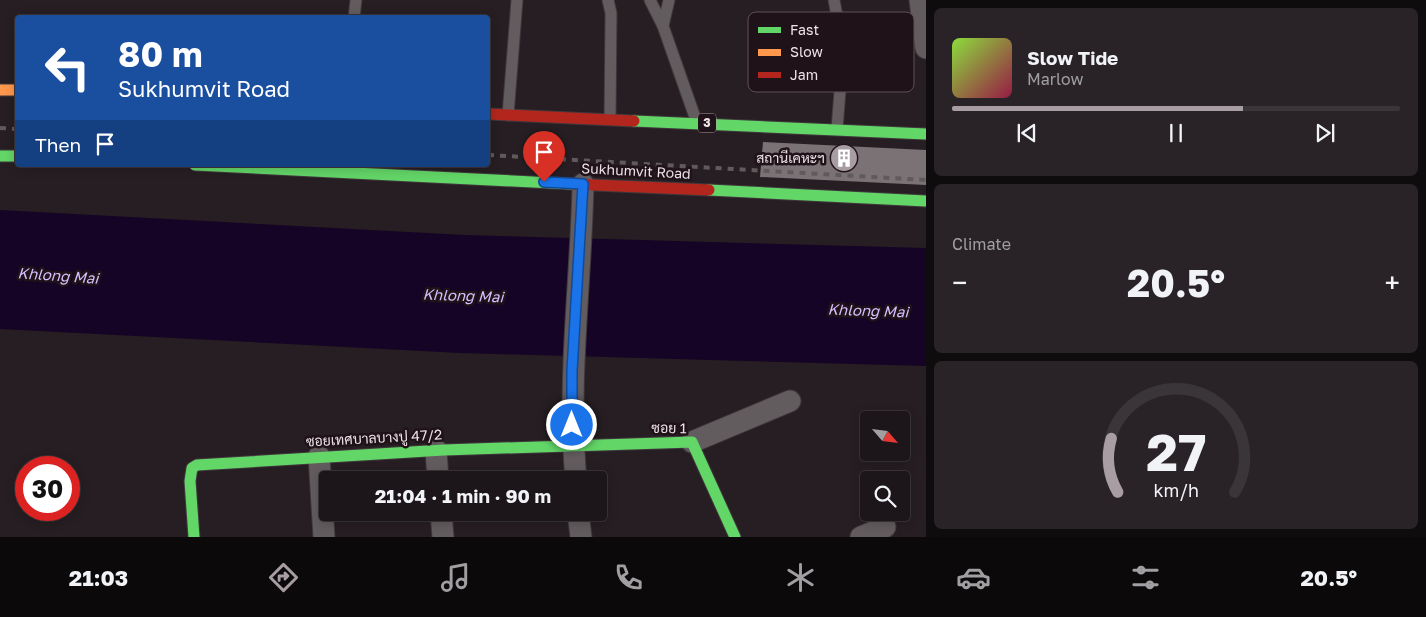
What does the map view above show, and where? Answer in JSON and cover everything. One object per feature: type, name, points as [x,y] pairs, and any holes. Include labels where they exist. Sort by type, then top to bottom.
[{"type":"main road","points":[[0,90],[15,90]]},
{"type":"main road","name":"3","points":[[490,114],[926,134]]},
{"type":"main road","points":[[0,156],[15,156]]},
{"type":"main road","name":"Sukhumvit Road","points":[[237,167],[926,201]]},
{"type":"main road","name":"ซอย 1","points":[[572,443],[692,442],[735,537]]},
{"type":"main road","name":"ซอยเทศบาลบางปู 47/2","points":[[194,537],[190,481],[192,468],[198,465],[319,456],[572,443]]},
{"type":"street","points":[[920,0],[926,48]]},
{"type":"street","points":[[575,471],[572,443],[572,371],[582,228],[583,184]]},
{"type":"street","points":[[692,442],[790,401]]},
{"type":"street","points":[[436,450],[437,471]]},
{"type":"street","points":[[319,456],[324,537]]},
{"type":"street","points":[[442,521],[443,537]]},
{"type":"street","points":[[579,521],[581,537]]},
{"type":"street","points":[[861,537],[885,527]]},
{"type":"lane","points":[[354,15],[356,0]]},
{"type":"lane","points":[[508,115],[517,0]]},
{"type":"lane","points":[[608,0],[611,13],[610,119]]},
{"type":"lane","points":[[650,0],[663,26],[697,123]]},
{"type":"lane","points":[[663,26],[669,0]]},
{"type":"lane","points":[[837,129],[840,92]]},
{"type":"water","name":"Khlong Mai","points":[[0,210],[465,235],[926,248],[926,366],[460,353],[0,329]]},
{"type":"building","points":[[763,142],[926,150],[926,185],[760,177]]},
{"type":"railway","points":[[0,128],[15,129]]},
{"type":"railway","points":[[490,155],[926,180]]},
{"type":"traffic: fast","points":[[634,121],[926,134]]},
{"type":"traffic: fast","points":[[0,156],[15,156]]},
{"type":"traffic: fast","points":[[235,167],[572,184]]},
{"type":"traffic: fast","points":[[709,190],[926,201]]},
{"type":"traffic: fast","points":[[194,537],[190,481],[192,468],[197,465],[444,450],[692,442],[735,537]]},
{"type":"traffic: slow","points":[[0,90],[15,90]]},
{"type":"traffic: jam","points":[[490,114],[634,121]]},
{"type":"traffic: jam","points":[[572,184],[709,190]]},
{"type":"place","name":"สถานีเคหะฯ","points":[[844,158]]},
{"type":"route","points":[[544,182],[583,184],[582,228],[572,371],[572,425]]}]
